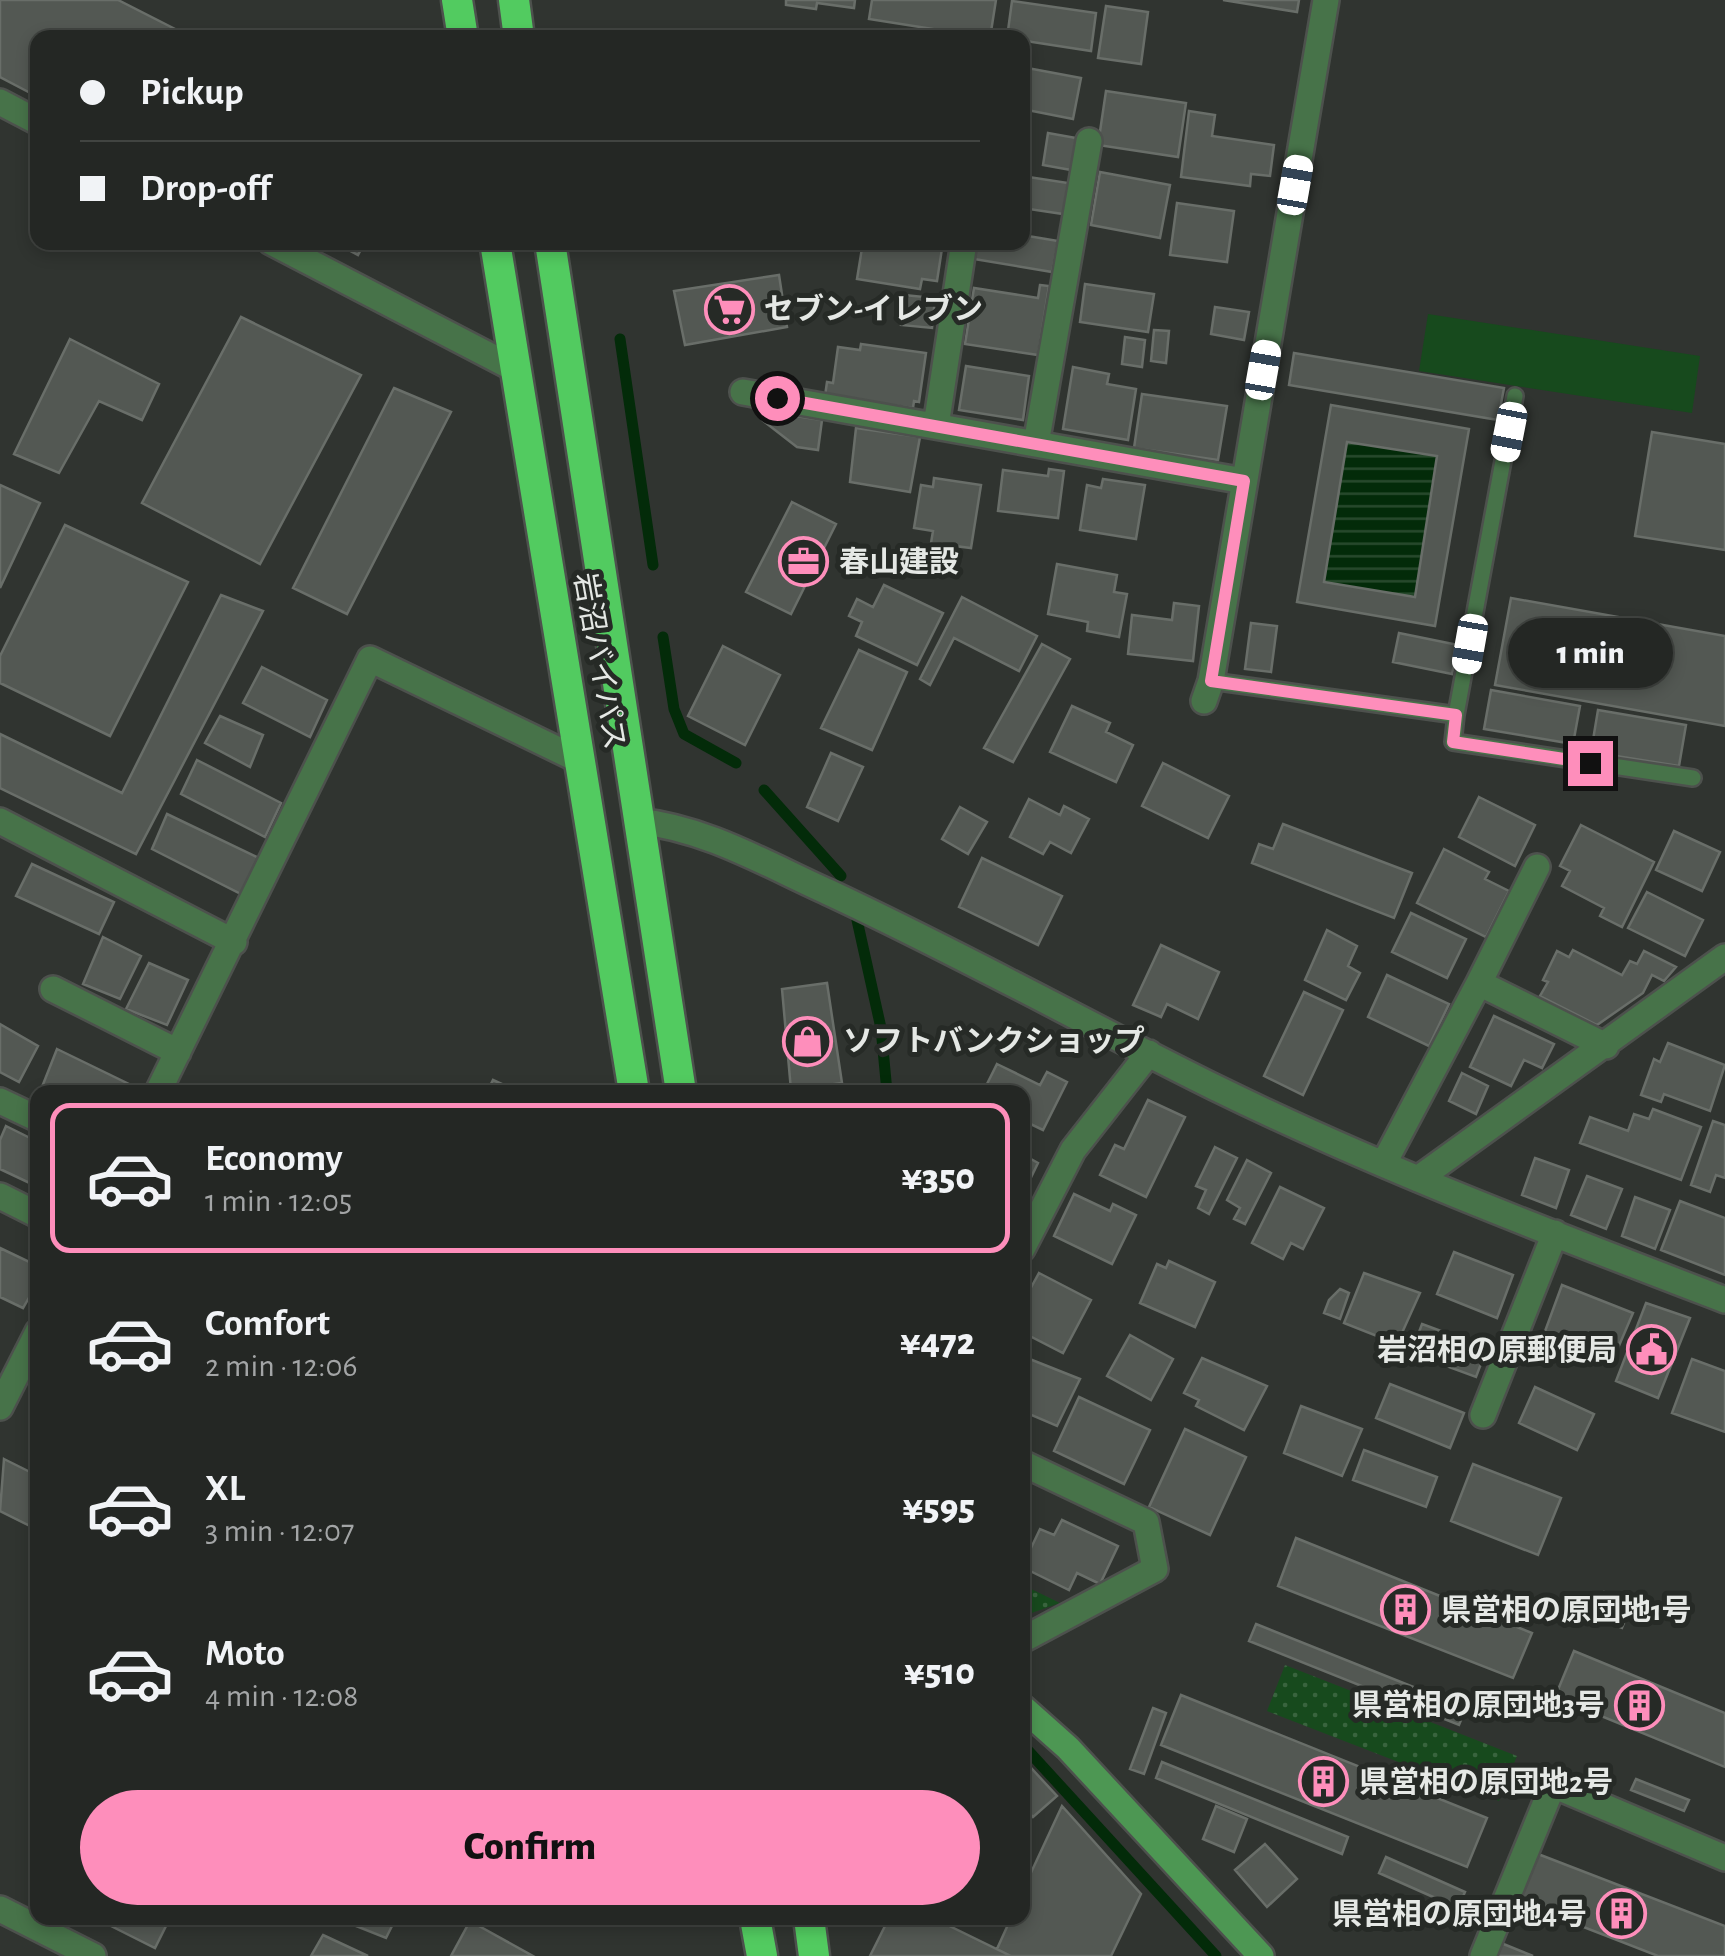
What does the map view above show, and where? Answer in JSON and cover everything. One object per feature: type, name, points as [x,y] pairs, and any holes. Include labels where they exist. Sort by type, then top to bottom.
[{"type":"highway","points":[[458,0],[462,30]]},
{"type":"highway","points":[[514,0],[518,30]]},
{"type":"highway","name":"岩沼バイパス","points":[[496,250],[633,1085]]},
{"type":"highway","name":"岩沼バイパス","points":[[551,250],[680,1085]]},
{"type":"highway","points":[[756,1925],[762,1956]]},
{"type":"highway","points":[[810,1925],[814,1956]]},
{"type":"street","points":[[1207,691],[1326,0]]},
{"type":"street","points":[[0,102],[30,118]]},
{"type":"street","points":[[1036,444],[1089,141]]},
{"type":"street","points":[[286,250],[516,369]]},
{"type":"street","points":[[936,426],[963,250]]},
{"type":"street","points":[[743,392],[1244,481]]},
{"type":"street","points":[[162,1085],[370,659],[581,761]]},
{"type":"street","points":[[0,821],[234,942]]},
{"type":"street","points":[[637,822],[668,824],[711,838],[939,944],[1149,1053],[1418,1179],[1725,1300]]},
{"type":"street","points":[[1384,1163],[1480,983],[1536,867]]},
{"type":"street","points":[[1418,1179],[1725,957]]},
{"type":"street","points":[[1480,983],[1606,1046]]},
{"type":"street","points":[[53,989],[178,1052]]},
{"type":"street","points":[[1030,1234],[1074,1150],[1149,1053]]},
{"type":"street","points":[[0,1101],[30,1115]]},
{"type":"street","points":[[0,1196],[30,1210]]},
{"type":"street","points":[[1484,1416],[1555,1233]]},
{"type":"street","points":[[0,1407],[30,1348]]},
{"type":"street","points":[[1030,1466],[1146,1522],[1155,1569],[1030,1636]]},
{"type":"street","points":[[1030,1714],[1068,1748],[1261,1956]]},
{"type":"street","points":[[1482,1956],[1552,1785],[1725,1858]]},
{"type":"street","points":[[0,1909],[30,1924]]},
{"type":"street","points":[[32,1925],[93,1956]]},
{"type":"lane","points":[[1516,396],[1453,742],[1694,778]]},
{"type":"lane","points":[[1207,691],[1456,715]]},
{"type":"shaded area","points":[[1428,314],[1700,356],[1692,413],[1419,371]]},
{"type":"shaded area","points":[[1347,442],[1437,456],[1415,597],[1324,582]]},
{"type":"shaded area","points":[[1030,1588],[1060,1603],[1030,1614]]},
{"type":"shaded area","points":[[1285,1665],[1517,1756],[1499,1801],[1267,1711]]},
{"type":"building","points":[[0,0],[118,0],[177,30],[30,30],[30,93],[0,77]]},
{"type":"building","points":[[786,0],[855,0],[854,8],[817,3],[816,9],[786,5]]},
{"type":"building","points":[[872,0],[996,0],[991,30],[939,30],[869,19]]},
{"type":"building","points":[[1223,0],[1299,0],[1297,12]]},
{"type":"building","points":[[1012,1],[1096,13],[1091,51],[1030,42],[1030,30],[1008,30]]},
{"type":"building","points":[[1106,6],[1148,12],[1141,64],[1098,58]]},
{"type":"building","points":[[1030,68],[1081,78],[1073,119],[1030,111]]},
{"type":"building","points":[[1106,91],[1186,103],[1178,157],[1098,145]]},
{"type":"building","points":[[1189,111],[1215,115],[1212,136],[1274,145],[1270,176],[1251,174],[1250,186],[1181,177]]},
{"type":"building","points":[[1048,133],[1076,138],[1071,170],[1043,165]]},
{"type":"building","points":[[1100,172],[1170,185],[1160,238],[1091,225]]},
{"type":"building","points":[[1030,177],[1068,183],[1063,214],[1030,209]]},
{"type":"building","points":[[1177,203],[1234,211],[1227,262],[1170,255]]},
{"type":"building","points":[[1030,236],[1058,241],[1052,272],[974,259],[976,250],[1030,250]]},
{"type":"building","points":[[862,250],[942,250],[937,281],[922,279],[920,289],[857,279]]},
{"type":"building","points":[[779,275],[787,327],[685,345],[674,291]]},
{"type":"building","points":[[1085,284],[1154,294],[1148,332],[1080,322]]},
{"type":"building","points":[[1040,285],[1049,286],[1038,355],[965,344],[974,288],[1038,298]]},
{"type":"building","points":[[904,295],[935,298],[932,328],[901,325]]},
{"type":"building","points":[[1215,307],[1249,312],[1244,340],[1211,334]]},
{"type":"building","points":[[241,317],[361,375],[260,564],[142,503]]},
{"type":"building","points":[[1154,330],[1169,331],[1166,363],[1151,361]]},
{"type":"building","points":[[1125,337],[1145,340],[1142,367],[1122,364]]},
{"type":"building","points":[[70,339],[159,384],[142,420],[99,401],[59,473],[14,454]]},
{"type":"building","points":[[861,344],[926,353],[919,402],[914,401],[913,408],[825,396],[827,382],[833,383],[838,347],[860,350]]},
{"type":"building","points":[[1294,353],[1504,388],[1498,420],[1289,385]]},
{"type":"building","points":[[966,366],[1029,376],[1023,420],[959,410]]},
{"type":"building","points":[[1073,367],[1109,374],[1107,384],[1136,389],[1128,440],[1063,429]]},
{"type":"building","points":[[394,388],[451,412],[347,614],[293,588]]},
{"type":"building","points":[[1142,394],[1227,406],[1218,460],[1134,448]]},
{"type":"building","points":[[1331,405],[1469,429],[1435,626],[1297,602]],"holes":[[[1347,442],[1437,456],[1415,597],[1324,582]]]},
{"type":"building","points":[[763,411],[822,420],[818,450],[797,447],[762,420]]},
{"type":"building","points":[[856,428],[920,437],[910,492],[850,482]]},
{"type":"building","points":[[1652,432],[1725,444],[1725,550],[1635,536]]},
{"type":"building","points":[[1049,469],[1064,471],[1058,518],[998,511],[1003,470],[1048,476]]},
{"type":"building","points":[[934,478],[981,485],[971,548],[931,543],[933,531],[914,528],[921,485],[933,487]]},
{"type":"building","points":[[1103,479],[1145,485],[1136,539],[1080,530],[1087,485],[1101,488]]},
{"type":"building","points":[[0,485],[40,503],[0,588]]},
{"type":"building","points":[[792,502],[836,524],[791,614],[746,592]]},
{"type":"building","points":[[65,525],[188,582],[110,736],[0,683],[0,656]]},
{"type":"building","points":[[1057,564],[1117,575],[1114,592],[1127,594],[1119,637],[1087,631],[1088,622],[1048,614]]},
{"type":"building","points":[[884,585],[943,613],[917,665],[856,636],[862,622],[849,616],[857,599],[873,607]]},
{"type":"building","points":[[221,595],[263,611],[136,854],[0,788],[0,734],[122,793]]},
{"type":"building","points":[[962,597],[1037,636],[1019,671],[954,638],[930,685],[920,679]]},
{"type":"building","points":[[1511,598],[1725,636],[1725,726],[1495,685]]},
{"type":"building","points":[[1174,603],[1199,606],[1193,661],[1128,654],[1132,615],[1172,620]]},
{"type":"building","points":[[1251,623],[1277,626],[1271,672],[1245,669]]},
{"type":"building","points":[[1399,633],[1458,645],[1452,674],[1393,662]]},
{"type":"building","points":[[1042,644],[1070,659],[1013,762],[984,748]]},
{"type":"building","points":[[723,646],[780,675],[745,745],[688,716]]},
{"type":"building","points":[[859,650],[907,672],[872,750],[821,728]]},
{"type":"building","points":[[262,667],[327,700],[310,737],[243,703]]},
{"type":"building","points":[[1491,690],[1580,706],[1573,744],[1484,729]]},
{"type":"building","points":[[1072,706],[1110,723],[1106,732],[1133,745],[1116,782],[1050,752]]},
{"type":"building","points":[[1598,710],[1686,725],[1679,766],[1591,752]]},
{"type":"building","points":[[220,716],[263,735],[250,767],[205,743]]},
{"type":"building","points":[[831,753],[863,767],[838,821],[807,807]]},
{"type":"building","points":[[197,760],[281,803],[265,837],[181,794]]},
{"type":"building","points":[[1163,763],[1229,796],[1208,838],[1142,806]]},
{"type":"building","points":[[1479,797],[1535,825],[1515,866],[1459,837]]},
{"type":"building","points":[[1029,799],[1060,815],[1064,806],[1089,819],[1071,853],[1050,842],[1043,854],[1010,837]]},
{"type":"building","points":[[960,807],[987,822],[968,854],[942,839]]},
{"type":"building","points":[[167,814],[259,858],[241,894],[152,849]]},
{"type":"building","points":[[1283,824],[1412,873],[1394,918],[1252,863],[1259,844],[1273,849]]},
{"type":"building","points":[[1581,825],[1654,862],[1622,927],[1600,916],[1604,908],[1562,886],[1570,871],[1560,866]]},
{"type":"building","points":[[1674,831],[1720,852],[1702,891],[1656,870]]},
{"type":"building","points":[[1444,849],[1489,872],[1485,879],[1509,891],[1486,937],[1417,903]]},
{"type":"building","points":[[982,858],[1062,896],[1038,945],[959,907]]},
{"type":"building","points":[[32,864],[114,902],[99,934],[16,896]]},
{"type":"building","points":[[1647,892],[1703,920],[1685,956],[1628,928]]},
{"type":"building","points":[[1411,913],[1466,939],[1447,978],[1392,952]]},
{"type":"building","points":[[1327,930],[1357,946],[1348,966],[1360,973],[1346,1000],[1305,980]]},
{"type":"building","points":[[103,937],[141,956],[120,999],[83,984]]},
{"type":"building","points":[[1161,945],[1219,972],[1198,1019],[1167,1004],[1161,1017],[1133,1005]]},
{"type":"building","points":[[1573,950],[1622,975],[1630,961],[1637,964],[1644,951],[1676,967],[1664,981],[1652,975],[1643,993],[1597,1025],[1540,996],[1557,951],[1569,957]]},
{"type":"building","points":[[149,963],[188,980],[167,1025],[126,1009]]},
{"type":"building","points":[[1387,975],[1449,1004],[1429,1046],[1368,1017]]},
{"type":"building","points":[[827,983],[842,1083],[791,1085],[782,989]]},
{"type":"building","points":[[1304,992],[1343,1010],[1303,1095],[1264,1076]]},
{"type":"building","points":[[1494,1016],[1554,1044],[1542,1068],[1524,1060],[1511,1086],[1470,1067]]},
{"type":"building","points":[[0,1024],[38,1046],[19,1082],[0,1072]]},
{"type":"building","points":[[1668,1043],[1725,1065],[1710,1111],[1664,1094],[1661,1102],[1641,1095],[1654,1059],[1660,1062]]},
{"type":"building","points":[[57,1049],[131,1085],[43,1085]]},
{"type":"building","points":[[997,1064],[1040,1085],[1047,1072],[1067,1082],[1043,1130],[1030,1124],[1030,1085],[986,1085]]},
{"type":"building","points":[[1462,1073],[1488,1086],[1476,1114],[1449,1101]]},
{"type":"building","points":[[1148,1100],[1185,1117],[1146,1197],[1100,1175],[1115,1145],[1124,1149]]},
{"type":"building","points":[[1653,1109],[1701,1127],[1681,1180],[1580,1143],[1590,1117],[1628,1131],[1634,1114],[1649,1119]]},
{"type":"building","points":[[1713,1121],[1725,1125],[1725,1178],[1716,1175],[1710,1192],[1691,1185]]},
{"type":"building","points":[[6,1126],[30,1138],[30,1183],[0,1169],[0,1140]]},
{"type":"building","points":[[1215,1147],[1237,1158],[1209,1214],[1198,1208],[1206,1190],[1196,1186]]},
{"type":"building","points":[[1030,1158],[1038,1163],[1030,1180]]},
{"type":"building","points":[[1535,1158],[1569,1170],[1556,1208],[1522,1195]]},
{"type":"building","points":[[1247,1160],[1271,1173],[1245,1224],[1234,1219],[1240,1208],[1227,1200]]},
{"type":"building","points":[[1587,1176],[1622,1189],[1606,1229],[1571,1215]]},
{"type":"building","points":[[1280,1187],[1324,1208],[1303,1249],[1291,1243],[1283,1259],[1252,1243]]},
{"type":"building","points":[[1074,1194],[1110,1211],[1113,1204],[1136,1215],[1112,1264],[1054,1236]]},
{"type":"building","points":[[1635,1197],[1670,1210],[1655,1249],[1622,1236]]},
{"type":"building","points":[[1680,1201],[1725,1218],[1725,1275],[1661,1250]]},
{"type":"building","points":[[0,1248],[30,1262],[30,1296],[23,1308],[0,1297]]},
{"type":"building","points":[[1454,1252],[1513,1275],[1497,1318],[1437,1294]]},
{"type":"building","points":[[1169,1261],[1215,1282],[1195,1327],[1140,1303],[1157,1264],[1166,1268]]},
{"type":"building","points":[[1039,1273],[1091,1300],[1063,1353],[1030,1336],[1030,1289]]},
{"type":"building","points":[[1364,1273],[1420,1293],[1397,1344],[1344,1323]]},
{"type":"building","points":[[1562,1285],[1633,1313],[1612,1362],[1544,1334]]},
{"type":"building","points":[[1340,1289],[1349,1293],[1340,1319],[1324,1313],[1329,1300]]},
{"type":"building","points":[[1646,1303],[1690,1318],[1658,1398],[1616,1381]]},
{"type":"building","points":[[1422,1324],[1487,1348],[1476,1377],[1411,1353]]},
{"type":"building","points":[[1130,1335],[1173,1359],[1151,1400],[1107,1376]]},
{"type":"building","points":[[1202,1358],[1267,1386],[1244,1430],[1196,1406],[1199,1400],[1184,1393]]},
{"type":"building","points":[[1030,1359],[1080,1379],[1057,1426],[1030,1414]]},
{"type":"building","points":[[1692,1359],[1725,1371],[1725,1432],[1672,1413]]},
{"type":"building","points":[[1390,1384],[1464,1413],[1450,1448],[1376,1418]]},
{"type":"building","points":[[1535,1387],[1594,1414],[1577,1450],[1519,1423]]},
{"type":"building","points":[[1079,1397],[1150,1430],[1124,1484],[1054,1451]]},
{"type":"building","points":[[1301,1406],[1362,1429],[1342,1476],[1284,1453]]},
{"type":"building","points":[[1185,1429],[1246,1457],[1210,1535],[1149,1507]]},
{"type":"building","points":[[1364,1450],[1437,1477],[1426,1507],[1353,1480]]},
{"type":"building","points":[[4,1459],[30,1472],[30,1526],[0,1511]]},
{"type":"building","points":[[1473,1464],[1561,1498],[1538,1555],[1451,1521]]},
{"type":"building","points":[[1062,1520],[1118,1546],[1100,1584],[1077,1573],[1069,1590],[1030,1571],[1030,1550],[1040,1529],[1054,1535]]},
{"type":"building","name":"県営相の原団地1号","points":[[1296,1538],[1532,1633],[1513,1678],[1278,1586]]},
{"type":"building","points":[[1604,1592],[1632,1603],[1622,1628],[1594,1617]]},
{"type":"building","points":[[1256,1624],[1466,1708],[1459,1725],[1249,1641]]},
{"type":"building","name":"県営相の原団地3号","points":[[1574,1651],[1725,1713],[1725,1767],[1555,1697]]},
{"type":"building","name":"県営相の原団地2号","points":[[1181,1695],[1487,1818],[1467,1867],[1161,1745]]},
{"type":"building","points":[[1153,1708],[1166,1713],[1144,1774],[1130,1769]]},
{"type":"building","points":[[1162,1762],[1348,1837],[1342,1854],[1156,1778]]},
{"type":"building","points":[[1030,1767],[1057,1796],[1033,1817],[1030,1814]]},
{"type":"building","points":[[1636,1779],[1689,1800],[1684,1811],[1631,1790]]},
{"type":"building","points":[[1062,1806],[1141,1894],[1111,1956],[1011,1956],[997,1949],[1008,1925],[1030,1925],[1030,1875]]},
{"type":"building","points":[[1216,1806],[1247,1819],[1234,1852],[1203,1839]]},
{"type":"building","points":[[1265,1844],[1297,1879],[1267,1907],[1235,1870]]},
{"type":"building","name":"県営相の原団地4号","points":[[1538,1854],[1725,1926],[1725,1956],[1658,1956],[1519,1902]]},
{"type":"building","points":[[1386,1857],[1465,1892],[1458,1908],[1379,1873]]},
{"type":"building","points":[[109,1925],[166,1925],[155,1948]]},
{"type":"building","points":[[354,1925],[392,1925],[386,1938]]},
{"type":"building","points":[[468,1925],[477,1925],[533,1956],[451,1956]]},
{"type":"building","points":[[886,1925],[947,1925],[1011,1956],[870,1956]]},
{"type":"building","points":[[323,1935],[368,1956],[311,1956]]},
{"type":"building","points":[[1501,1943],[1533,1956],[1496,1956]]},
{"type":"waterway","points":[[620,339],[653,565]]},
{"type":"waterway","points":[[663,637],[674,709],[684,734],[736,763]]},
{"type":"waterway","points":[[764,790],[841,876]]},
{"type":"waterway","points":[[857,920],[881,1028],[886,1085]]},
{"type":"waterway","points":[[1030,1753],[1216,1956]]},
{"type":"place","name":"セブン-イレブン","points":[[729,309]]},
{"type":"place","name":"春山建設","points":[[804,562]]},
{"type":"place","name":"ソフトバンクショップ","points":[[808,1041]]},
{"type":"place","name":"岩沼相の原郵便局","points":[[1652,1350]]},
{"type":"place","name":"県営相の原団地1号","points":[[1406,1610]]},
{"type":"place","name":"県営相の原団地3号","points":[[1640,1705]]},
{"type":"place","name":"県営相の原団地2号","points":[[1324,1782]]},
{"type":"place","name":"県営相の原団地4号","points":[[1622,1914]]},
{"type":"route","points":[[777,398],[1244,481],[1211,681],[1456,715],[1453,742],[1590,763]]}]
